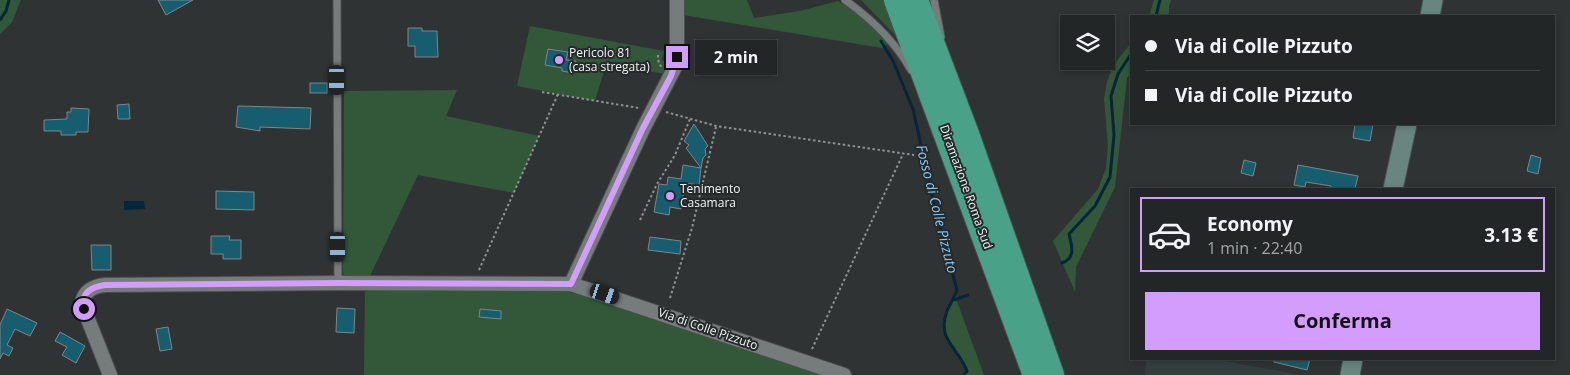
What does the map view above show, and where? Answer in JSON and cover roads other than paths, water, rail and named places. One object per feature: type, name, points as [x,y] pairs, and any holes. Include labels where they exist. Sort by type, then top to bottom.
[{"type":"highway","name":"Diramazione Roma Sud","points":[[896,0],[958,139],[1052,375]]},
{"type":"highway","name":"Diramazione Roma Sud","points":[[916,0],[958,139],[1035,375]]},
{"type":"street","points":[[571,284],[643,128],[675,66],[677,54],[677,0]]},
{"type":"street","points":[[1430,15],[1433,0]]},
{"type":"street","points":[[1393,188],[1407,125]]},
{"type":"street","name":"Via di Colle Pizzuto","points":[[110,375],[82,304],[84,296],[96,287],[105,285],[338,283],[571,284],[844,375]]},
{"type":"street","points":[[1350,375],[1354,360]]},
{"type":"lane","points":[[337,0],[338,283]]},
{"type":"lane","points":[[845,0],[867,17],[893,45],[914,76]]},
{"type":"lane","points":[[934,0],[944,49],[958,139]]},
{"type":"lane","points":[[918,84],[958,139]]},
{"type":"water","points":[[124,201],[144,201],[145,209],[124,210]]},
{"type":"waterway","points":[[0,20],[6,11],[9,0]]},
{"type":"waterway","points":[[1156,15],[1160,0]]},
{"type":"waterway","name":"Fosso di Colle Pizzuto","points":[[881,41],[893,61],[913,109],[934,204],[957,290],[947,311],[944,329],[946,337],[967,371],[964,375]]},
{"type":"waterway","points":[[1062,263],[1069,258],[1072,251],[1069,234],[1095,206],[1110,177],[1114,135],[1111,96],[1118,74],[1130,56]]},
{"type":"waterway","points":[[954,300],[968,295]]},
{"type":"place","name":"Pericolo 81 (casa stregata)","points":[[559,60]]},
{"type":"place","name":"Tenimento Casamara","points":[[670,196]]}]
